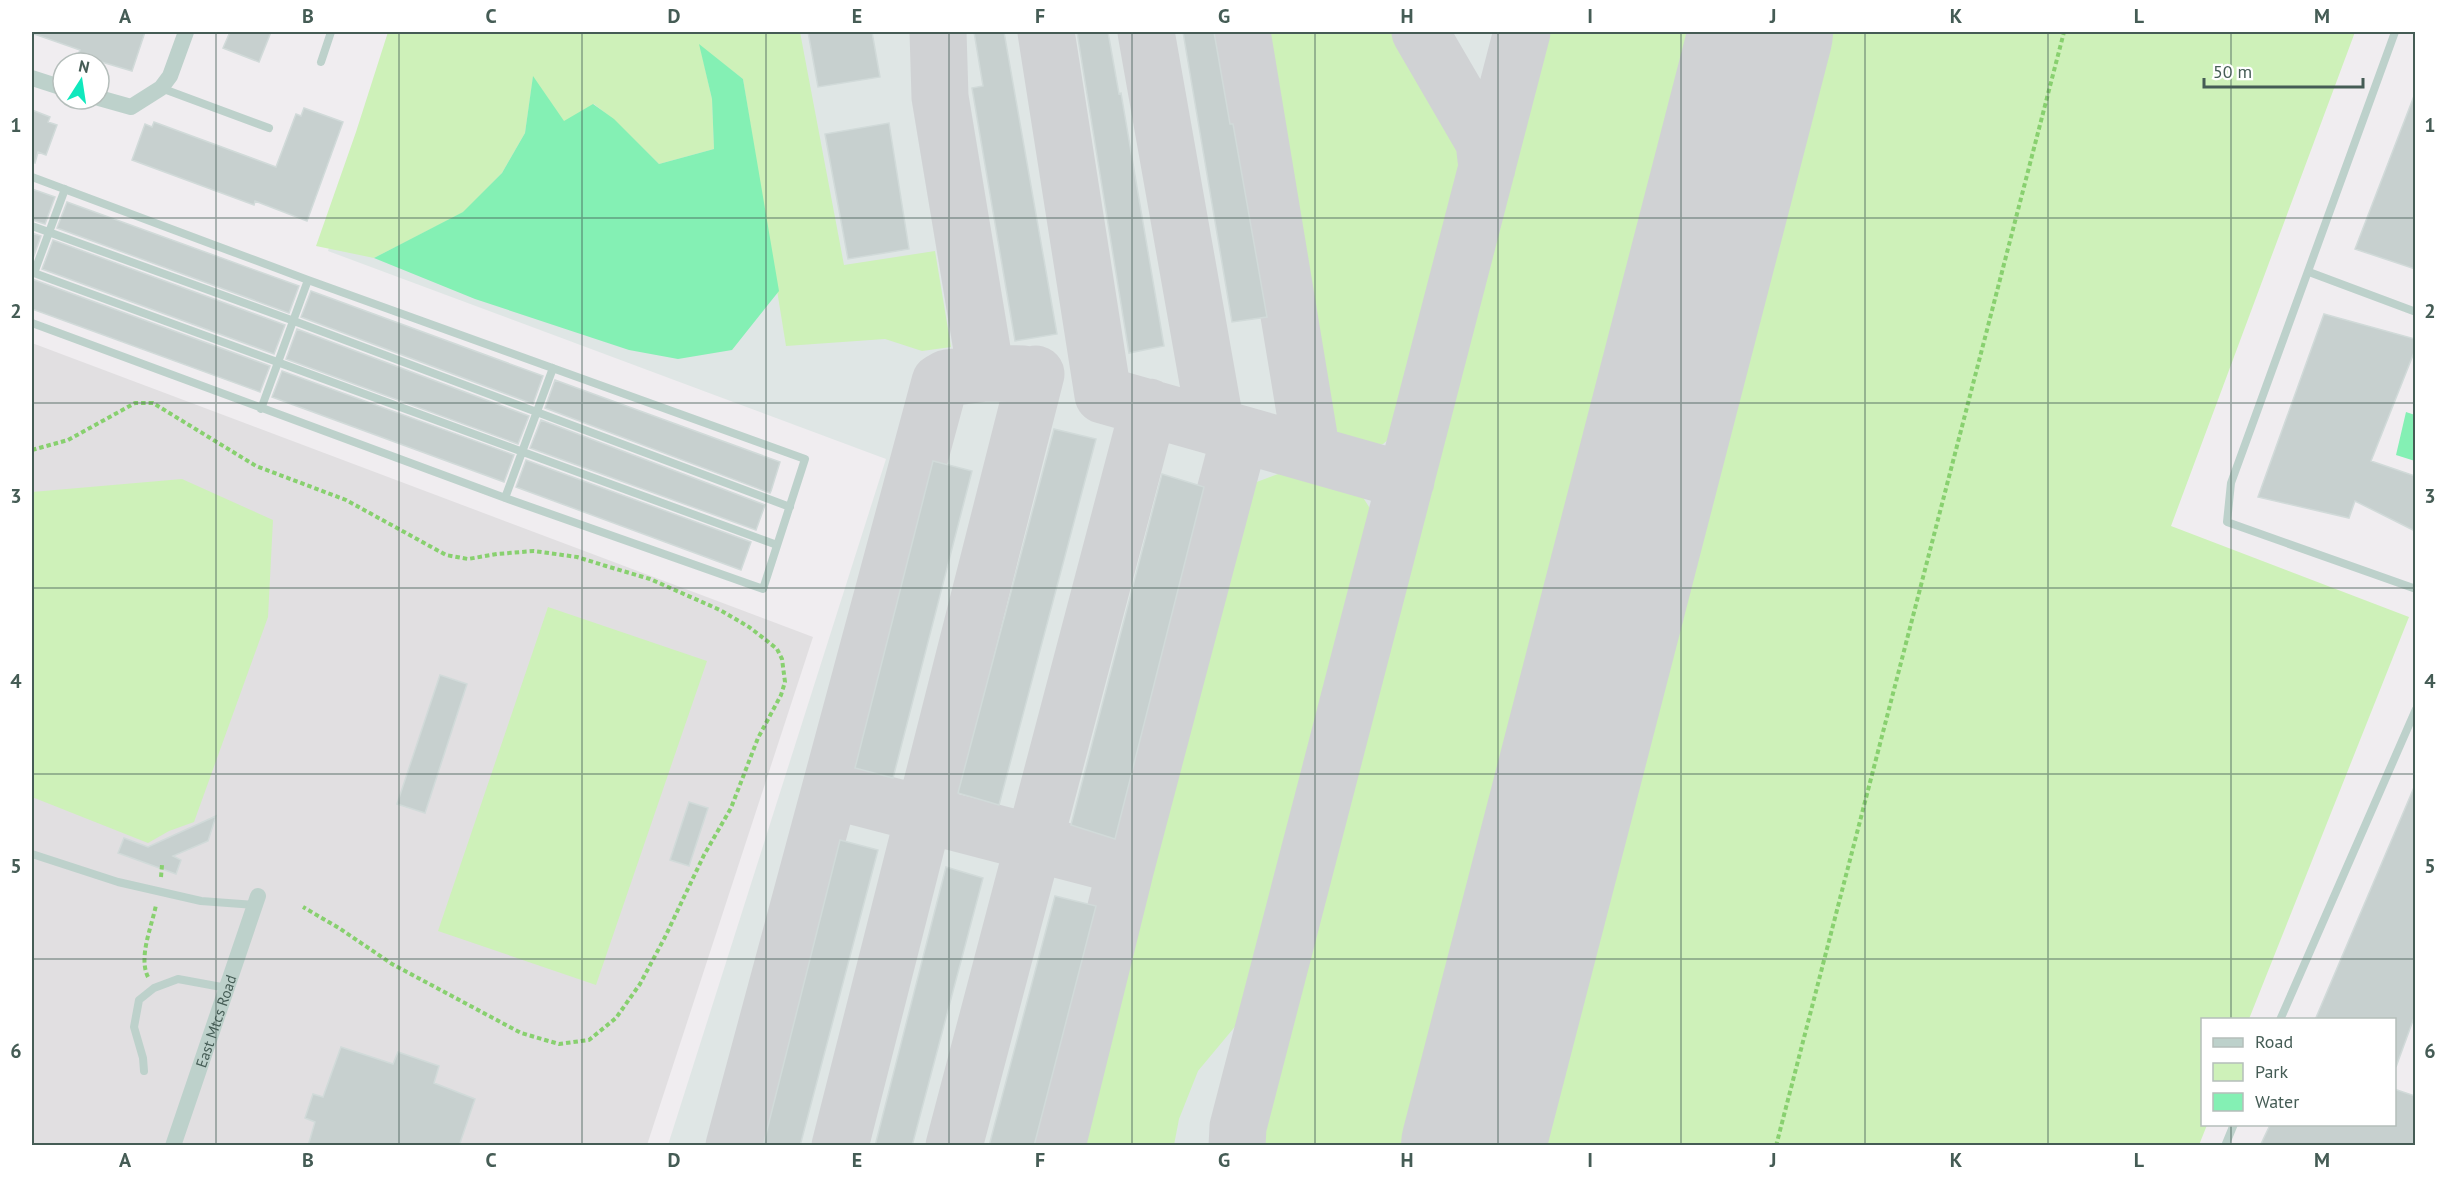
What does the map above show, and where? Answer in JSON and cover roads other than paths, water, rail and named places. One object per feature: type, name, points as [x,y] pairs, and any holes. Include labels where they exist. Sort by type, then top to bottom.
[{"type":"street","points":[[111,101],[131,107],[161,88],[170,76],[186,32]]},
{"type":"street","points":[[32,78],[51,84]]},
{"type":"street","name":"East Mtcs Road","points":[[173,1146],[257,900]]},
{"type":"lane","points":[[321,62],[331,32]]},
{"type":"lane","points":[[2395,32],[2231,483],[2227,522],[2415,589]]},
{"type":"lane","points":[[161,88],[269,128]]},
{"type":"lane","points":[[32,177],[308,280],[805,459],[763,589],[505,498],[32,323]]},
{"type":"lane","points":[[65,189],[33,278],[522,451],[777,545]]},
{"type":"lane","points":[[32,226],[294,321],[789,507]]},
{"type":"lane","points":[[2309,272],[2415,312]]},
{"type":"lane","points":[[261,409],[308,280]]},
{"type":"lane","points":[[505,498],[553,368]]},
{"type":"lane","points":[[2281,1018],[2415,709]]},
{"type":"lane","points":[[32,854],[118,882],[201,902],[257,900]]},
{"type":"lane","points":[[144,1071],[143,1058],[134,1027],[139,1000],[154,988],[178,979],[227,988]]},
{"type":"lane","points":[[2225,1146],[2234,1126]]},
{"type":"water","points":[[699,44],[743,79],[779,291],[732,350],[678,359],[629,350],[475,299],[374,258],[463,212],[502,173],[525,133],[533,76],[564,121],[593,104],[614,119],[659,164],[714,149],[712,99]]},
{"type":"water","points":[[2406,412],[2415,415],[2415,461],[2396,455]]}]
